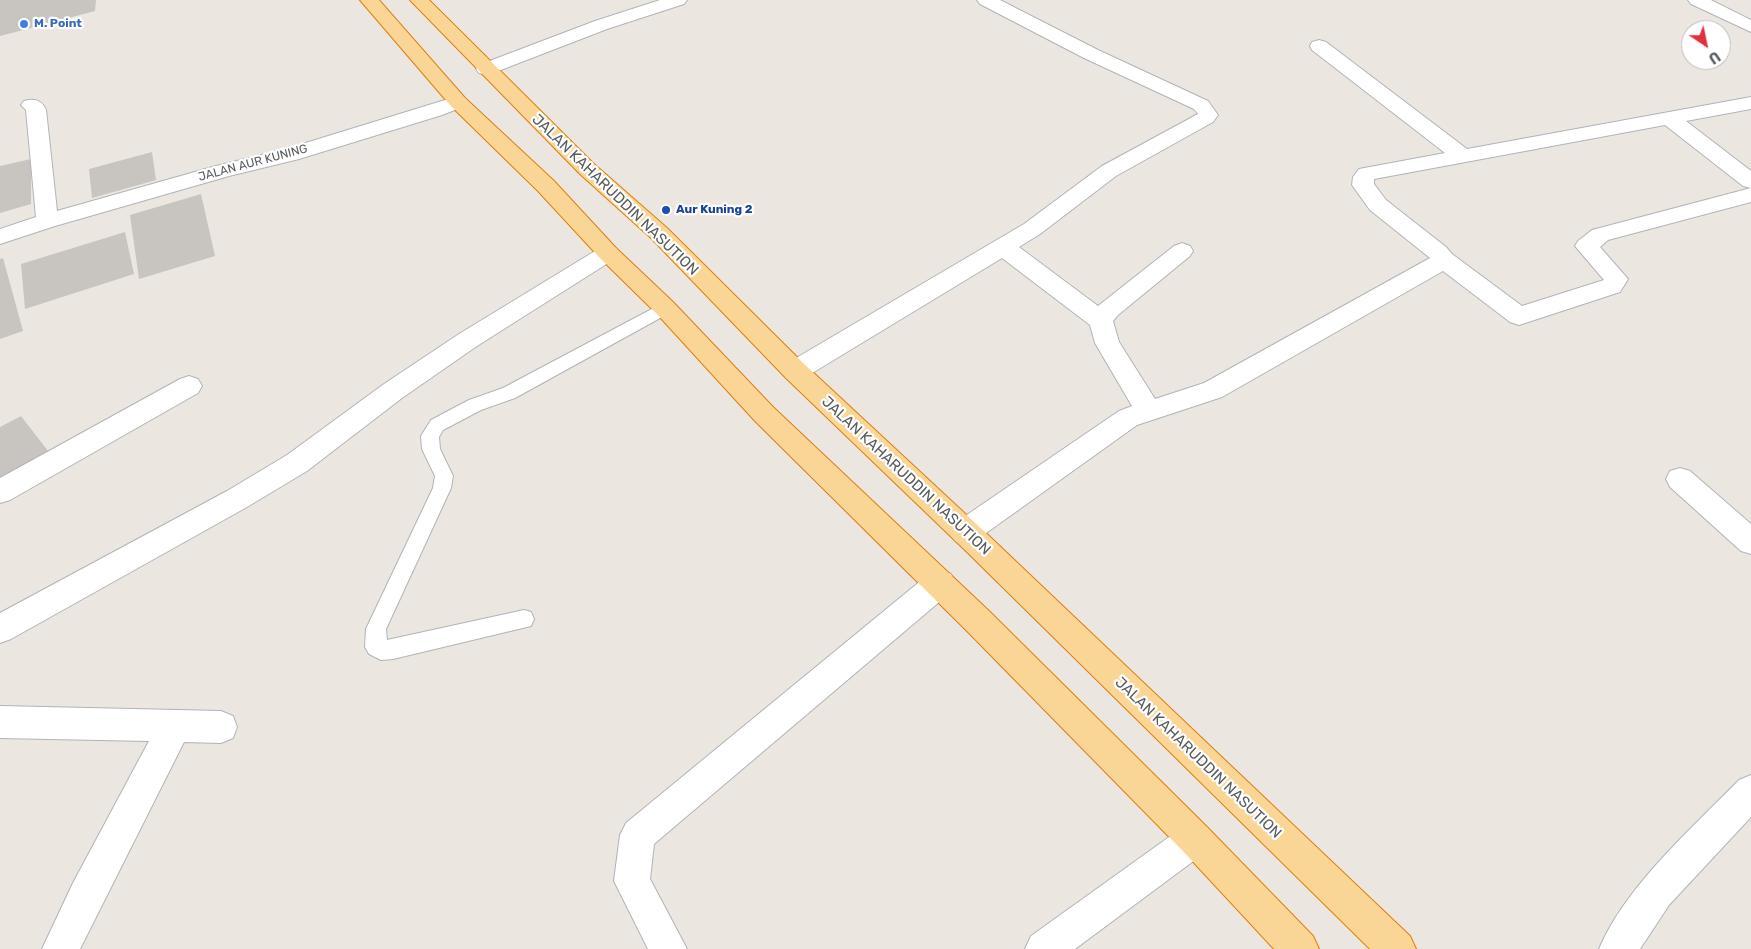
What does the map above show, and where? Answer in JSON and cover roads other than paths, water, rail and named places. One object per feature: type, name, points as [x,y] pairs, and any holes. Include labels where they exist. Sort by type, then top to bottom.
[{"type":"highway","points":[[369,0],[458,102],[546,186],[608,253],[665,308],[764,414],[940,583],[1195,839],[1300,949]]},
{"type":"highway","name":"JALAN KAHARUDDIN NASUTION","points":[[419,0],[587,169],[659,233],[795,372],[966,532],[1397,949]]},
{"type":"street","points":[[486,69],[601,25],[678,0]]},
{"type":"street","points":[[795,372],[1032,229],[1109,170],[1206,118],[1208,115],[1201,105],[1091,54],[986,0]]},
{"type":"street","points":[[1697,0],[1751,27]]},
{"type":"street","points":[[1319,46],[1461,155]]},
{"type":"street","name":"JALAN AUR KUNING","points":[[0,238],[47,222],[223,171],[292,154],[435,111],[458,102]]},
{"type":"street","points":[[1751,102],[1461,155],[1367,174],[1362,180],[1365,189],[1378,205],[1438,252],[1444,260],[1519,316],[1612,286],[1616,279],[1586,246],[1600,235],[1751,194]]},
{"type":"street","points":[[31,105],[36,110],[47,222]]},
{"type":"street","points":[[1669,118],[1751,181]]},
{"type":"street","points":[[1003,247],[1101,321],[1107,343],[1148,410]]},
{"type":"street","points":[[1101,321],[1109,309],[1182,251]]},
{"type":"street","points":[[0,629],[237,499],[296,463],[408,381],[549,288],[608,253]]},
{"type":"street","points":[[966,532],[1128,418],[1213,390],[1444,260]]},
{"type":"street","points":[[0,492],[189,386]]},
{"type":"street","points":[[1680,479],[1751,542]]},
{"type":"street","points":[[668,949],[632,881],[638,835],[940,583]]},
{"type":"street","points":[[0,722],[221,727]]},
{"type":"street","points":[[61,949],[175,726]]},
{"type":"street","points":[[1618,949],[1656,892],[1751,792]]},
{"type":"street","points":[[1044,949],[1195,839]]},
{"type":"lane","points":[[524,619],[393,648],[381,650],[376,648],[376,630],[442,488],[444,476],[431,449],[430,436],[437,425],[454,415],[508,393],[665,308]]},
{"type":"place","name":"M. Point","points":[[24,24]]},
{"type":"place","name":"Aur Kuning 2","points":[[666,210]]}]
